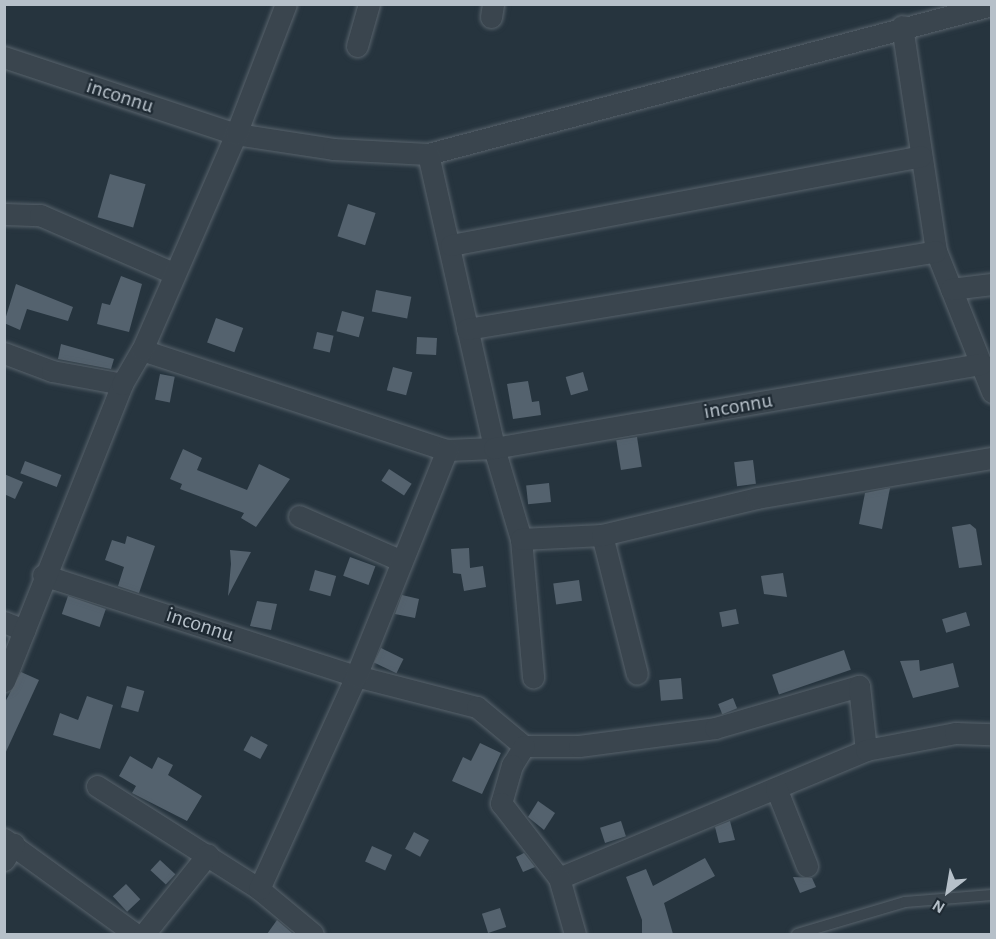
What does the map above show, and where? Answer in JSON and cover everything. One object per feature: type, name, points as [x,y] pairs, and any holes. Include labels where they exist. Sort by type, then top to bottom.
[{"type":"street","points":[[4,681],[14,626],[43,575],[122,384],[142,350],[171,273],[236,134],[286,4]]},
{"type":"street","points":[[357,46],[369,4]]},
{"type":"street","name":"inconnu","points":[[4,57],[236,134],[333,149],[428,154],[902,26],[992,5]]},
{"type":"street","points":[[902,26],[936,251],[992,392]]},
{"type":"street","points":[[428,154],[451,245],[466,328],[494,448],[521,539],[533,677]]},
{"type":"street","points":[[451,245],[921,156]]},
{"type":"street","points":[[4,214],[40,214],[171,273]]},
{"type":"street","points":[[466,328],[936,251]]},
{"type":"street","points":[[951,289],[992,284]]},
{"type":"street","name":"inconnu","points":[[142,350],[447,450],[494,448],[981,364]]},
{"type":"street","points":[[4,353],[52,371],[122,384]]},
{"type":"street","points":[[259,889],[356,676],[447,450]]},
{"type":"street","points":[[521,539],[602,535],[757,498],[992,458]]},
{"type":"street","points":[[299,516],[402,561]]},
{"type":"street","points":[[602,535],[637,674]]},
{"type":"street","name":"inconnu","points":[[43,575],[356,676],[477,707],[524,746]]},
{"type":"street","points":[[574,934],[559,878],[501,803],[512,765],[524,746],[579,746],[715,728],[859,686],[866,750]]},
{"type":"street","points":[[559,878],[866,750],[955,733],[992,735]]},
{"type":"street","points":[[97,786],[208,854],[259,889],[312,934]]},
{"type":"street","points":[[776,788],[807,866]]},
{"type":"street","points":[[8,847],[135,934]]},
{"type":"street","points":[[144,934],[208,854]]},
{"type":"lane","points":[[797,934],[905,902],[992,895]]},
{"type":"building","points":[[110,174],[146,184],[133,227],[98,217]]},
{"type":"building","points":[[348,204],[376,213],[365,245],[337,236]]},
{"type":"building","points":[[121,276],[142,284],[129,332],[97,324],[102,303],[110,305]]},
{"type":"building","points":[[16,284],[73,307],[68,321],[27,309],[20,330],[4,323]]},
{"type":"building","points":[[376,290],[411,297],[407,318],[372,312]]},
{"type":"building","points":[[342,311],[364,317],[359,337],[337,331]]},
{"type":"building","points":[[216,318],[243,328],[234,352],[207,342]]},
{"type":"building","points":[[317,332],[334,336],[330,352],[313,349]]},
{"type":"building","points":[[417,337],[437,338],[436,355],[416,354]]},
{"type":"building","points":[[61,344],[114,359],[111,369],[58,359]]},
{"type":"building","points":[[393,367],[412,372],[406,395],[387,390]]},
{"type":"building","points":[[583,372],[588,390],[571,395],[566,377]]},
{"type":"building","points":[[160,374],[175,377],[170,402],[155,400]]},
{"type":"building","points":[[528,381],[532,402],[539,401],[541,415],[513,419],[507,384]]},
{"type":"building","points":[[637,437],[642,467],[621,470],[616,440]]},
{"type":"building","points":[[183,449],[202,458],[197,470],[247,490],[259,464],[290,479],[256,527],[241,518],[244,513],[180,489],[182,484],[170,479]]},
{"type":"building","points":[[753,460],[756,484],[737,486],[734,462]]},
{"type":"building","points":[[25,461],[61,475],[57,487],[20,473]]},
{"type":"building","points":[[389,469],[412,484],[404,495],[381,481]]},
{"type":"building","points":[[4,474],[23,482],[15,499],[4,494]]},
{"type":"building","points":[[549,483],[551,502],[528,504],[526,485]]},
{"type":"building","points":[[890,488],[882,529],[859,524],[865,493]]},
{"type":"building","points":[[970,524],[976,529],[982,565],[959,568],[952,527]]},
{"type":"building","points":[[127,536],[155,546],[139,593],[118,586],[124,567],[105,560],[112,540],[125,544]]},
{"type":"building","points":[[469,548],[470,568],[483,566],[486,587],[464,591],[461,574],[453,573],[451,549]]},
{"type":"building","points":[[230,550],[251,552],[228,596],[231,564]]},
{"type":"building","points":[[350,557],[375,566],[369,585],[343,576]]},
{"type":"building","points":[[315,570],[336,576],[330,596],[309,590]]},
{"type":"building","points":[[783,573],[787,597],[764,594],[761,576]]},
{"type":"building","points":[[579,580],[582,601],[556,604],[553,584]]},
{"type":"building","points":[[402,595],[419,599],[415,618],[395,614]]},
{"type":"building","points":[[68,596],[106,609],[100,627],[62,614]]},
{"type":"building","points":[[257,601],[277,604],[271,630],[250,626]]},
{"type":"building","points":[[736,609],[739,624],[722,627],[719,612]]},
{"type":"building","points":[[966,612],[970,625],[946,633],[942,619]]},
{"type":"building","points":[[381,648],[403,659],[396,673],[374,662]]},
{"type":"building","points":[[844,650],[851,670],[779,695],[772,675]]},
{"type":"building","points":[[919,660],[920,671],[953,663],[959,687],[913,698],[900,661]]},
{"type":"building","points":[[21,672],[39,680],[4,756],[4,704]]},
{"type":"building","points":[[681,678],[683,699],[661,701],[659,680]]},
{"type":"building","points":[[127,686],[144,691],[138,712],[121,707]]},
{"type":"building","points":[[87,696],[113,705],[100,749],[53,735],[60,713],[78,720]]},
{"type":"building","points":[[733,698],[737,708],[722,714],[718,704]]},
{"type":"building","points":[[251,736],[268,745],[260,759],[243,750]]},
{"type":"building","points":[[480,743],[501,753],[482,794],[452,781],[463,757],[471,761]]},
{"type":"building","points":[[130,756],[152,769],[158,757],[173,765],[168,775],[202,796],[187,821],[132,793],[136,786],[119,776]]},
{"type":"building","points":[[538,801],[555,813],[544,830],[528,817]]},
{"type":"building","points":[[621,821],[626,836],[605,843],[600,828]]},
{"type":"building","points":[[730,821],[735,840],[719,843],[715,827]]},
{"type":"building","points":[[414,832],[429,840],[420,857],[405,849]]},
{"type":"building","points":[[372,846],[392,855],[385,870],[365,862]]},
{"type":"building","points":[[524,853],[535,867],[523,872],[516,857]]},
{"type":"building","points":[[705,858],[715,876],[664,903],[673,934],[642,934],[642,920],[626,877],[646,869],[653,886]]},
{"type":"building","points":[[160,860],[175,874],[166,885],[150,870]]},
{"type":"building","points":[[793,877],[812,878],[816,887],[800,893]]},
{"type":"building","points":[[126,884],[140,899],[127,912],[113,896]]},
{"type":"building","points":[[500,908],[506,927],[488,933],[482,914]]},
{"type":"building","points":[[277,920],[292,933],[267,934]]}]
